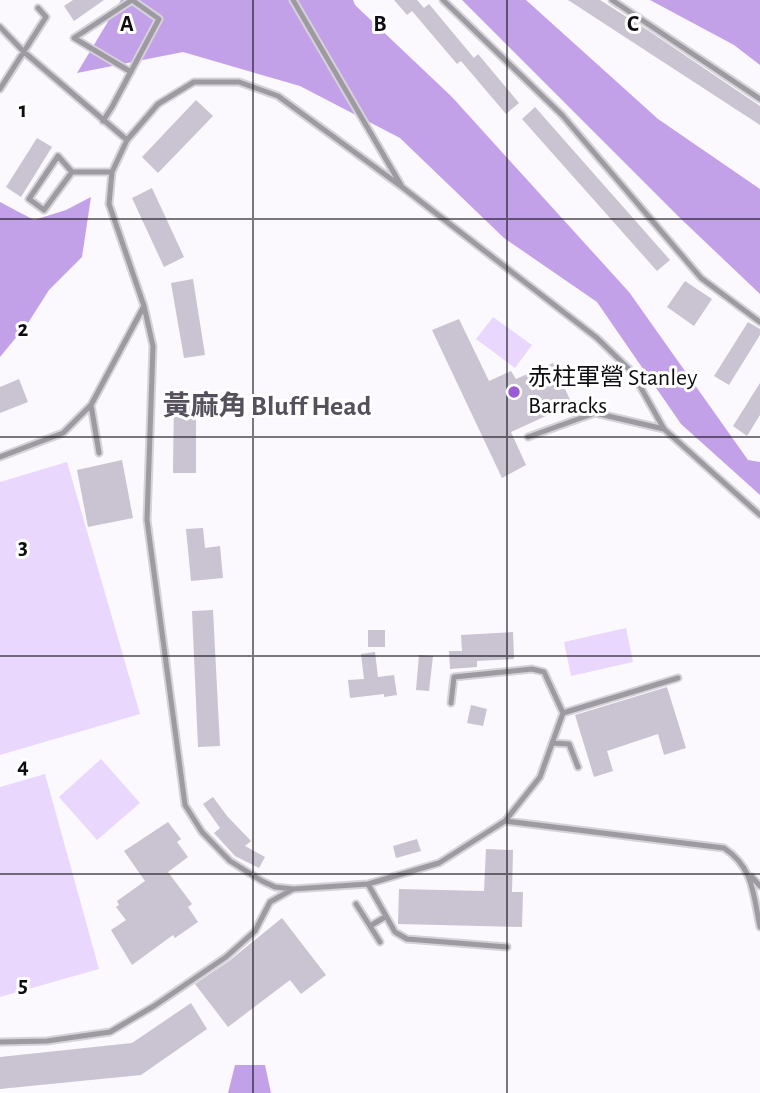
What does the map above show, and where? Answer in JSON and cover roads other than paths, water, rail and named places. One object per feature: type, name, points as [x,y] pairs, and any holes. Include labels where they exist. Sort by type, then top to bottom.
[{"type":"lane","points":[[103,121],[131,72],[159,19],[132,0],[74,38],[131,72]]},
{"type":"lane","points":[[293,0],[402,187]]},
{"type":"lane","points":[[443,0],[562,116],[701,278],[760,322]]},
{"type":"lane","points":[[611,0],[760,99]]},
{"type":"lane","points":[[0,89],[46,17],[38,8]]},
{"type":"lane","points":[[0,27],[24,52],[127,140]]},
{"type":"lane","points":[[451,703],[454,677],[532,669],[544,672],[563,713],[540,777],[505,821],[439,863],[368,884],[292,889],[275,887],[230,860],[202,832],[184,805],[147,520],[153,346],[144,306],[109,204],[112,172],[127,140],[158,104],[194,82],[239,82],[278,96],[402,187],[597,338],[632,372],[664,429],[760,515]]},
{"type":"lane","points":[[72,172],[44,210],[29,200],[58,156],[72,172],[112,172]]},
{"type":"lane","points":[[0,457],[63,433],[91,405],[144,306]]},
{"type":"lane","points":[[91,405],[99,453]]},
{"type":"lane","points":[[528,437],[596,413],[664,429]]},
{"type":"lane","points":[[563,713],[678,678]]},
{"type":"lane","points":[[566,735],[578,767]]},
{"type":"lane","points":[[552,743],[569,744]]},
{"type":"lane","points":[[505,821],[723,848],[737,857],[760,886]]},
{"type":"lane","points":[[750,875],[760,927]]},
{"type":"lane","points":[[368,884],[395,932],[407,939],[507,947]]},
{"type":"lane","points":[[0,1042],[47,1041],[110,1032],[226,957],[255,931],[270,902],[292,889]]},
{"type":"lane","points":[[356,904],[380,942]]},
{"type":"lane","points":[[370,926],[385,916]]},
{"type":"place","name":"赤柱軍營 Stanley Barracks","points":[[514,392]]},
{"type":"district","name":"黃麻角 Bluff Head","points":[[267,407]]}]
